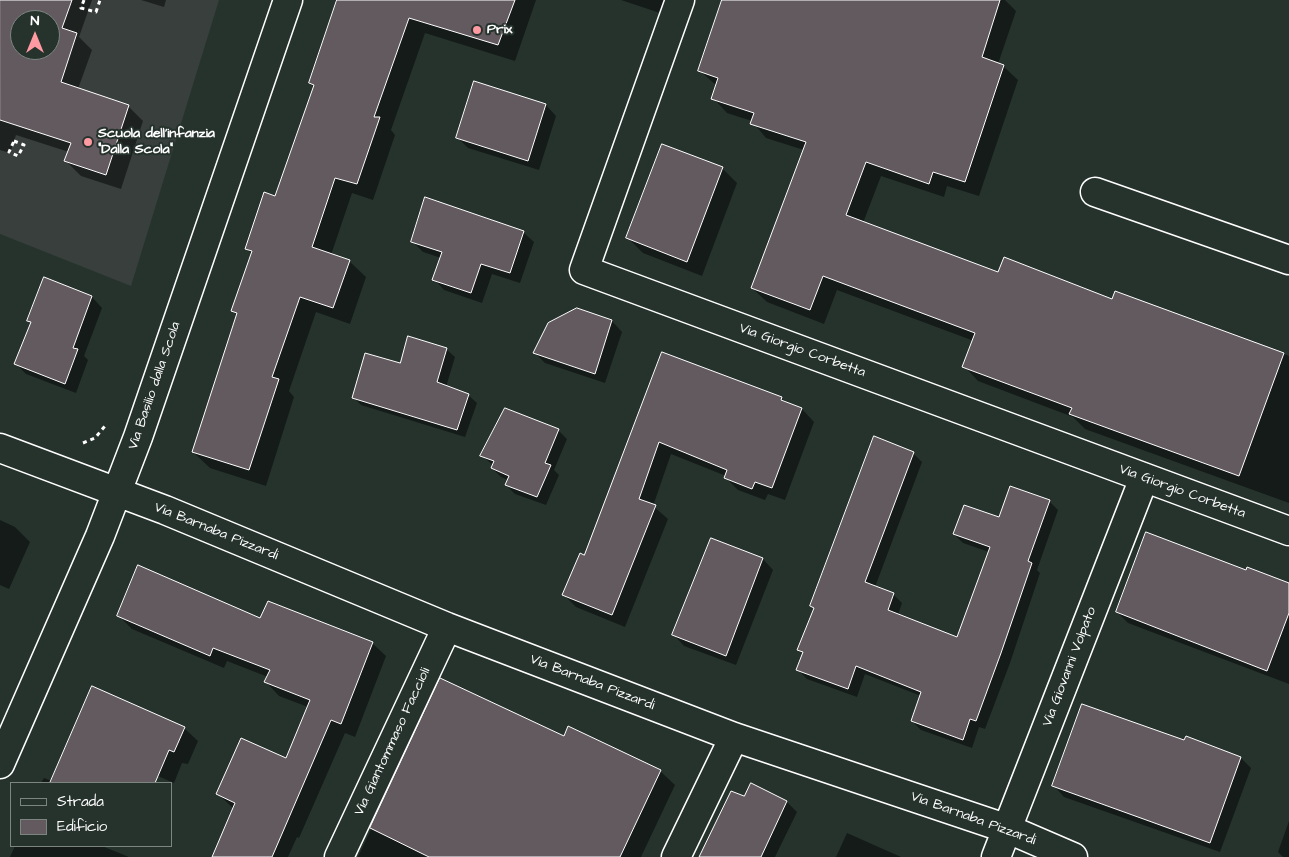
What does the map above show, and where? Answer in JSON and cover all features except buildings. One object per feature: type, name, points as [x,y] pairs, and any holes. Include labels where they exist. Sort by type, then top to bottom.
[{"type":"street","name":"Via Basilio dalla Scola","points":[[0,764],[100,536],[138,437],[288,0]]},
{"type":"street","name":"Via Giorgio Corbetta","points":[[680,0],[584,270],[1289,531]]},
{"type":"street","points":[[1095,192],[1289,260]]},
{"type":"street","name":"Via Barnaba Pizzardi","points":[[0,448],[117,492],[447,627],[734,737],[1008,829],[1073,857]]},
{"type":"street","name":"Via Giovanni Volpato","points":[[996,857],[1144,478]]},
{"type":"street","name":"Via Giantommaso Faccioli","points":[[339,857],[447,627]]},
{"type":"street","points":[[676,857],[734,737]]},
{"type":"path","points":[[84,0],[81,8],[96,12],[100,0]]},
{"type":"path","points":[[14,141],[24,145],[18,156],[9,152],[14,141]]},
{"type":"path","points":[[80,444],[95,438],[106,425],[138,437]]},
{"type":"shaded area","name":"Scuola dell'infanzia \"Dalla Scola\"","points":[[0,0],[219,0],[131,286],[0,234]]},
{"type":"place","name":"Prix","points":[[477,30]]},
{"type":"place","name":"Scuola dell'infanzia \"Dalla Scola\"","points":[[88,142]]}]
